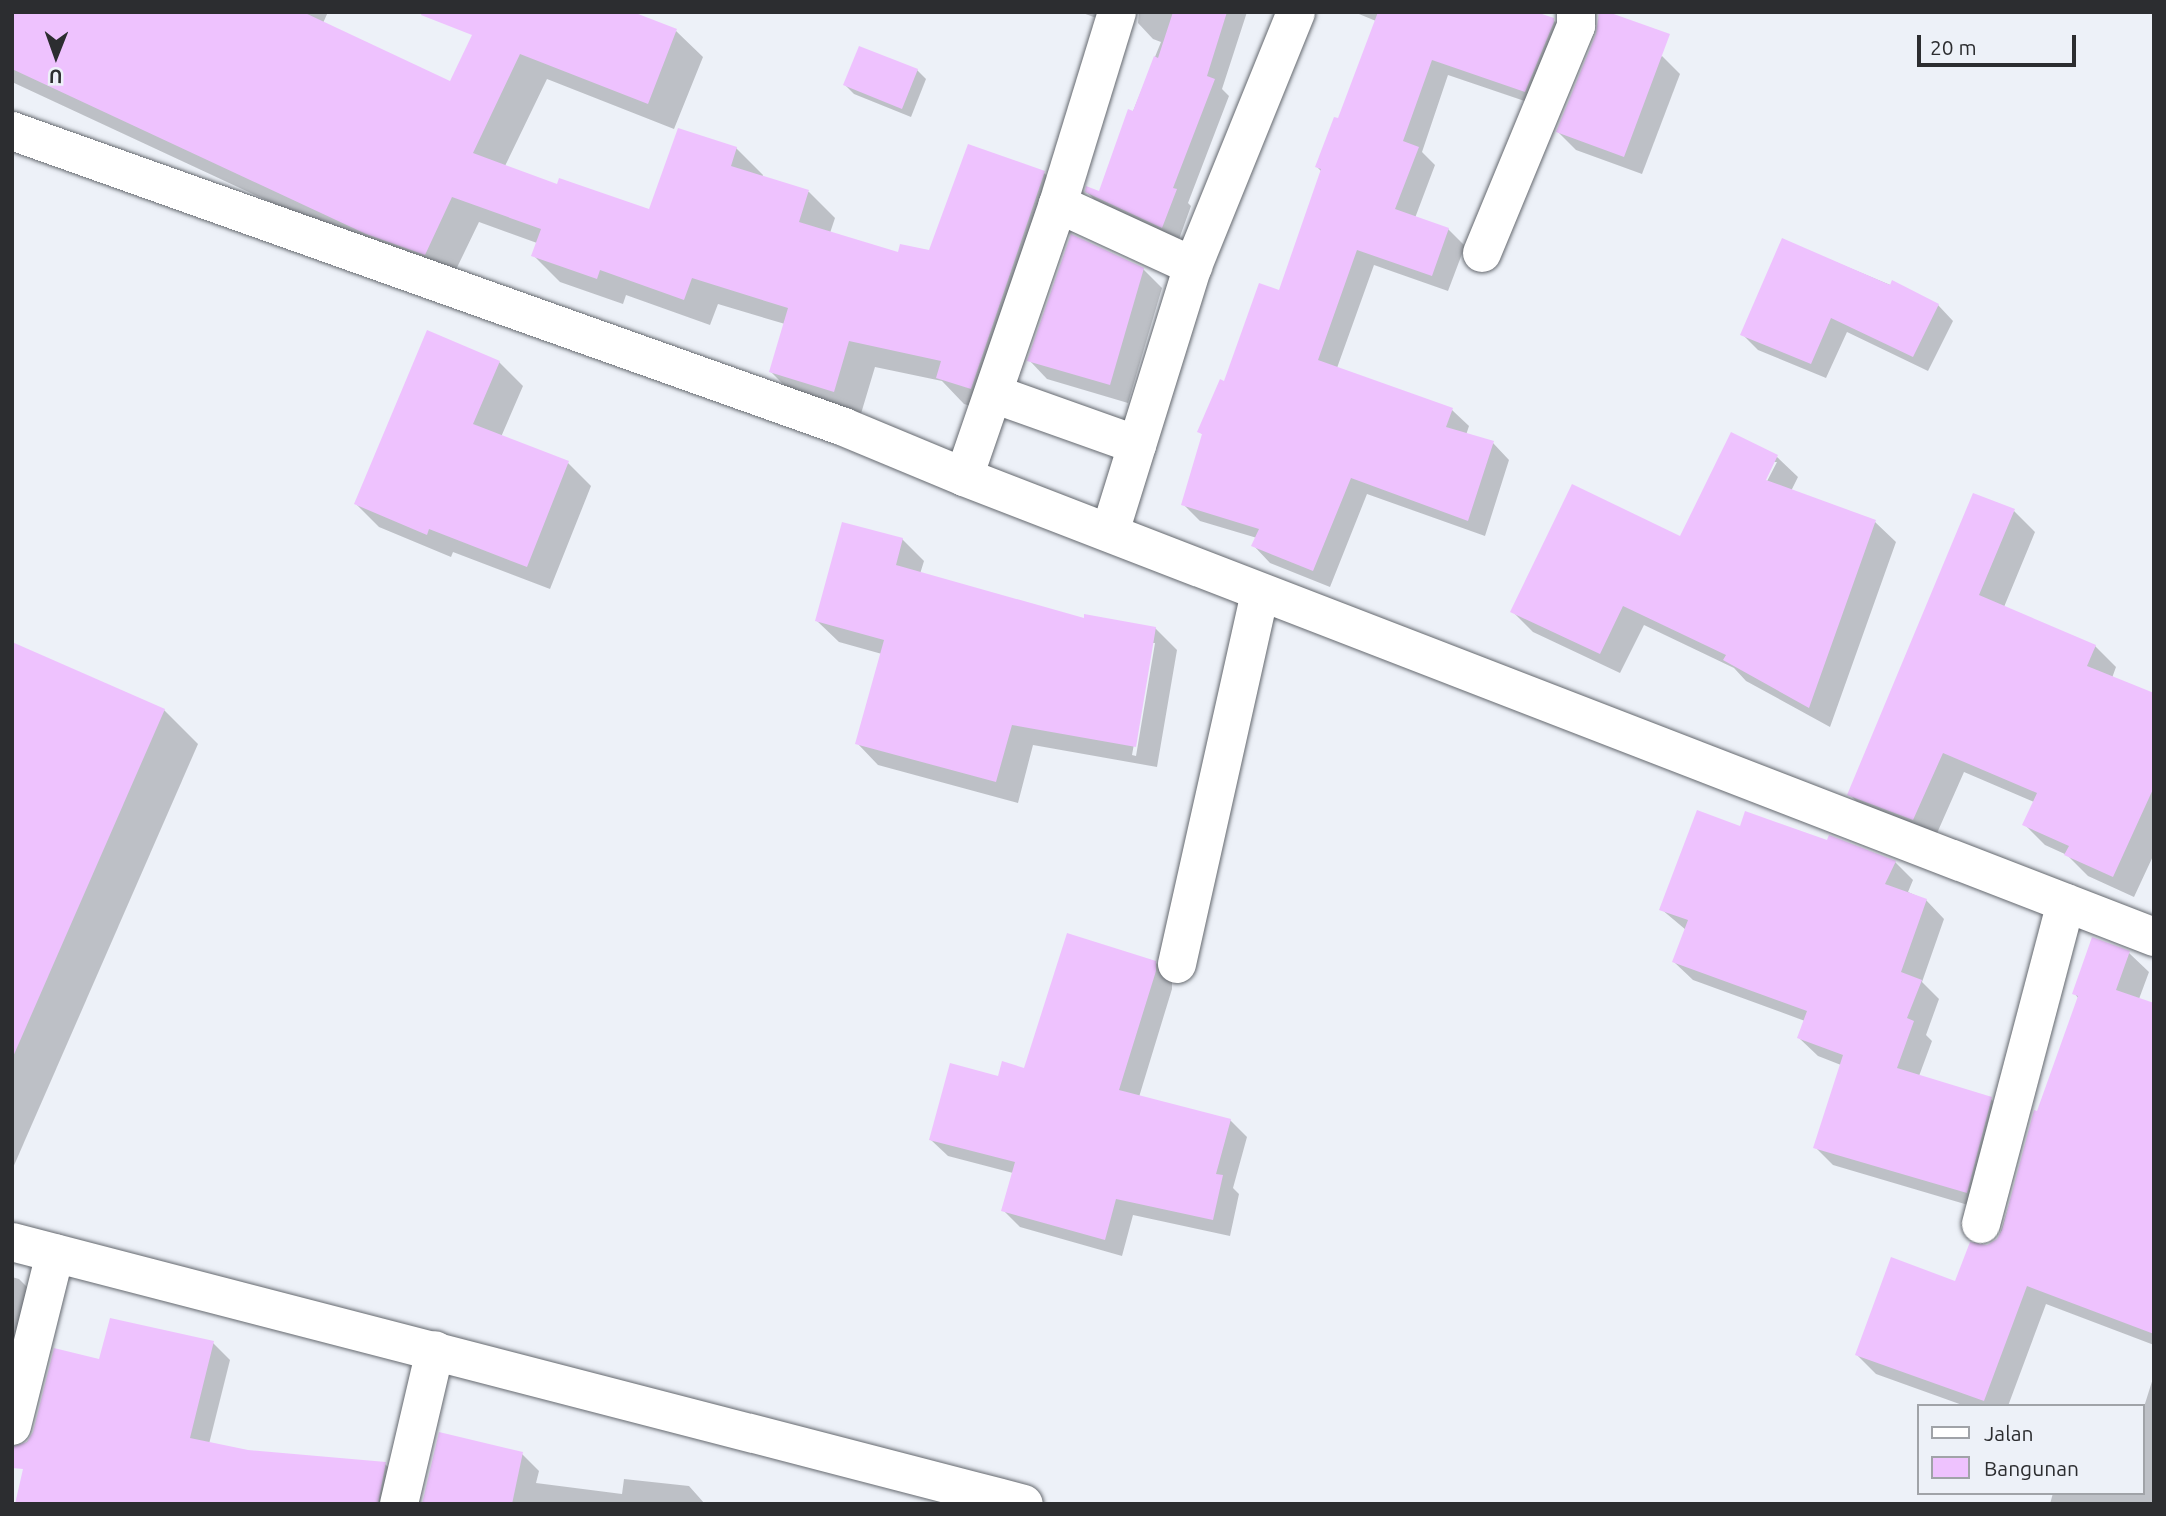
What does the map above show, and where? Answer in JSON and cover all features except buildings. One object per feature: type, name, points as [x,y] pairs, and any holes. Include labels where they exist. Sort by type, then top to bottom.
[{"type":"street","points":[[964,477],[995,394],[1058,204],[1117,12]]},
{"type":"street","points":[[1110,532],[1193,266],[1296,12]]},
{"type":"street","points":[[1482,253],[1576,26],[1576,12]]},
{"type":"street","points":[[12,131],[844,427],[964,477],[2154,937]]},
{"type":"street","points":[[1058,204],[1193,266]]},
{"type":"street","points":[[995,394],[1137,445]]},
{"type":"street","points":[[1177,964],[1260,592]]},
{"type":"street","points":[[1981,1224],[2066,903]]},
{"type":"street","points":[[12,1242],[1024,1504]]},
{"type":"street","points":[[12,1426],[55,1253]]},
{"type":"street","points":[[399,1504],[435,1350]]}]
